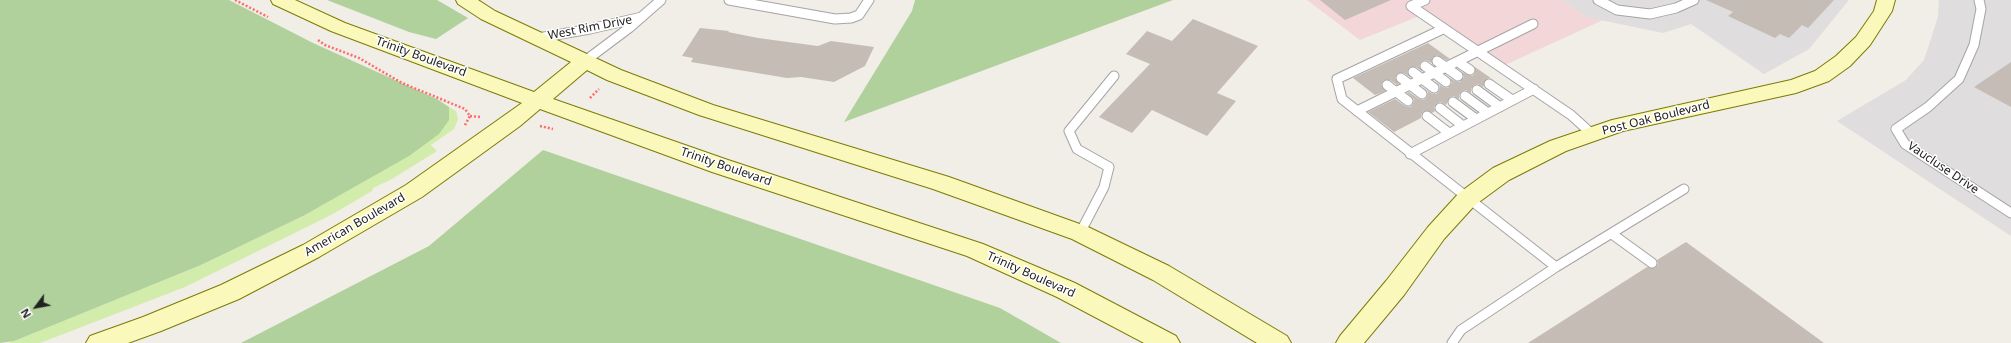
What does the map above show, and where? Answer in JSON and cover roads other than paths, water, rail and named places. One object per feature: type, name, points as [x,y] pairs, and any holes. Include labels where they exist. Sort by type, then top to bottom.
[{"type":"main road","name":"Trinity Boulevard","points":[[280,0],[338,27],[574,114],[720,166],[975,250],[1066,290],[1167,343]]},
{"type":"main road","points":[[465,0],[488,15],[614,75],[706,110],[941,183],[1080,234],[1161,273],[1278,343]]},
{"type":"main road","name":"Post Oak Boulevard","points":[[1349,343],[1395,288],[1436,233],[1467,198],[1501,174],[1558,146],[1619,125],[1796,86],[1822,76],[1843,61],[1863,41],[1884,11],[1886,0]]},
{"type":"main road","name":"American Boulevard","points":[[99,343],[152,324],[230,292],[311,251],[414,191],[538,101],[585,61]]},
{"type":"lane","name":"West Rim Drive","points":[[585,61],[642,17],[661,0]]},
{"type":"lane","points":[[729,0],[835,19],[851,18],[859,15],[869,0]]},
{"type":"lane","points":[[1425,0],[1411,6],[1443,29],[1480,51],[1571,115],[1592,134]]},
{"type":"lane","points":[[1598,0],[1617,10],[1650,14],[1676,8],[1694,0]]},
{"type":"lane","name":"Vaucluse Drive","points":[[1979,0],[1981,9],[1974,45],[1959,79],[1928,107],[1896,129],[1905,144],[2011,213]]},
{"type":"lane","name":"West Rim Drive","points":[[537,38],[642,17]]},
{"type":"lane","points":[[1357,111],[1533,24]]},
{"type":"lane","points":[[1443,29],[1416,45],[1366,69],[1337,79],[1342,99],[1410,154],[1556,267]]},
{"type":"lane","points":[[1437,61],[1458,76]]},
{"type":"lane","points":[[1458,62],[1470,70]]},
{"type":"lane","points":[[1425,66],[1446,82]]},
{"type":"lane","points":[[1413,72],[1434,88]]},
{"type":"lane","points":[[1080,234],[1104,187],[1109,167],[1077,149],[1069,131],[1114,76]]},
{"type":"lane","points":[[1401,78],[1422,94]]},
{"type":"lane","points":[[1489,84],[1512,100]]},
{"type":"lane","points":[[1387,85],[1408,101]]},
{"type":"lane","points":[[1410,154],[1534,89]]},
{"type":"lane","points":[[1477,90],[1500,107]]},
{"type":"lane","points":[[1465,96],[1488,113]]},
{"type":"lane","points":[[1453,102],[1476,119]]},
{"type":"lane","points":[[1440,108],[1463,126]]},
{"type":"lane","points":[[1427,116],[1449,133]]},
{"type":"lane","points":[[1452,343],[1461,330],[1556,267],[1684,189]]},
{"type":"lane","points":[[1612,234],[1652,263]]}]
